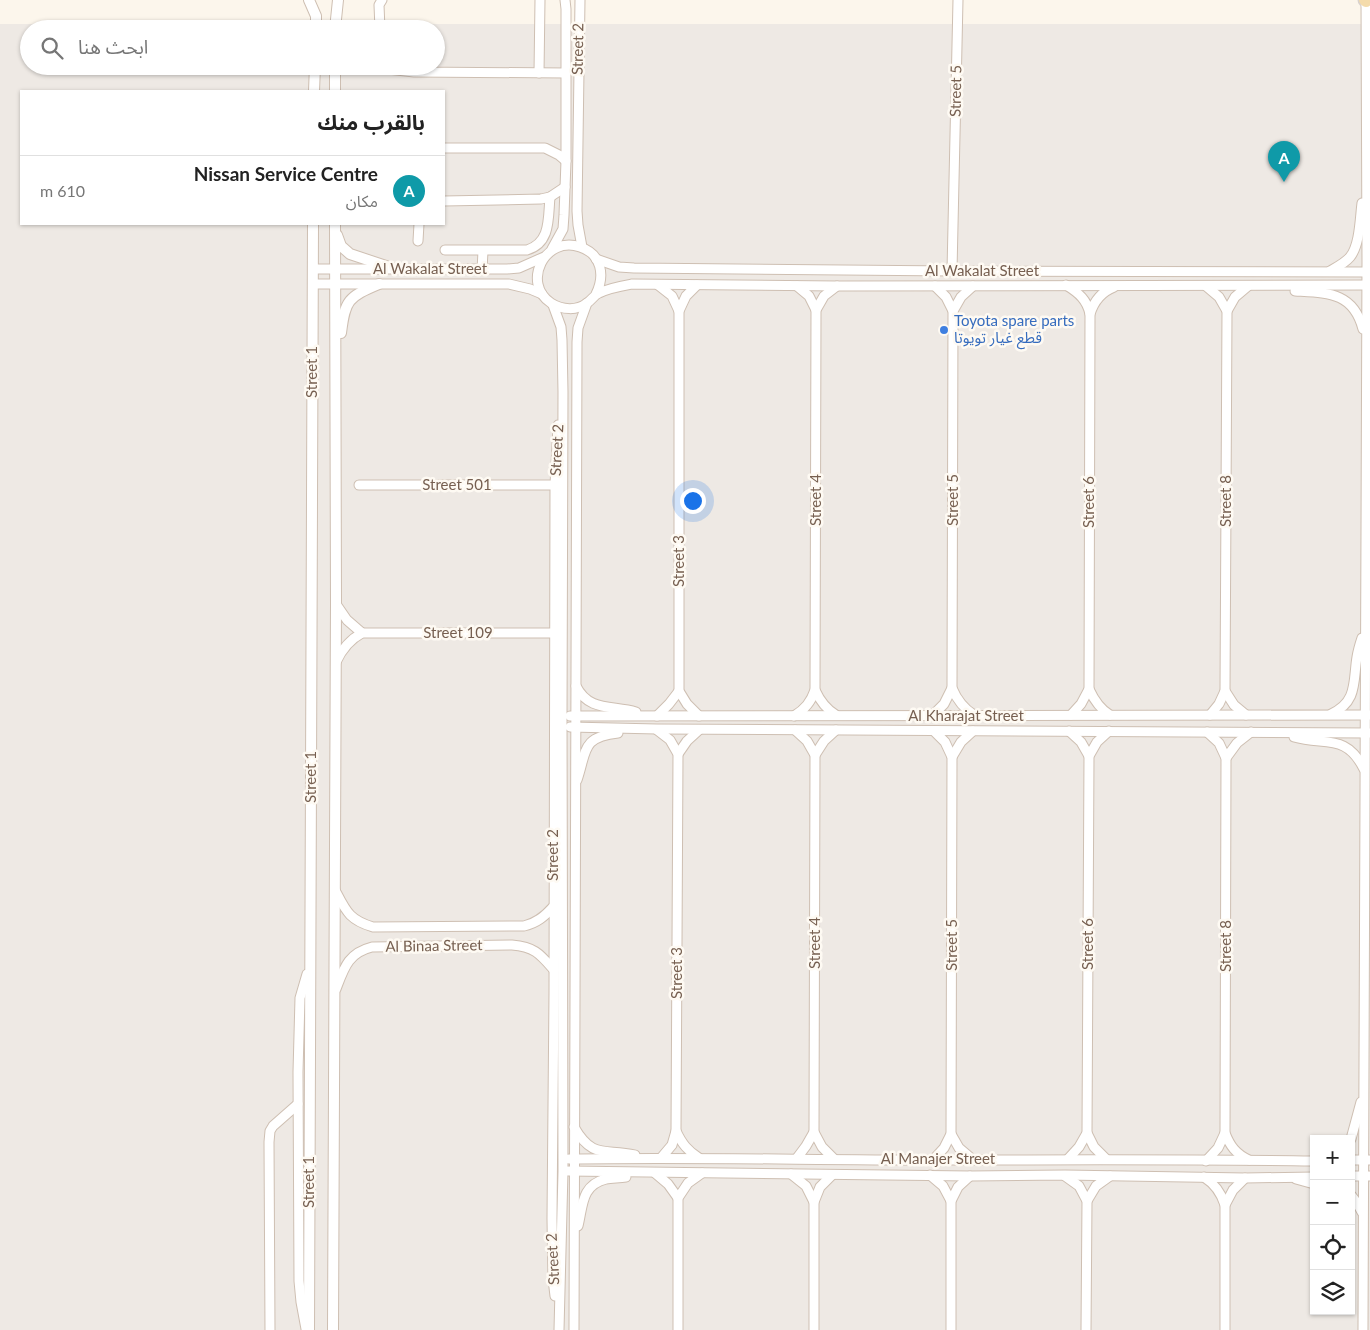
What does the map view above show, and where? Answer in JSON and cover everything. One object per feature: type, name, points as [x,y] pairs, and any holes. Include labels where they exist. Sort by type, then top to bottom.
[{"type":"street","points":[[309,0],[316,20]]},
{"type":"street","points":[[336,20],[338,0]]},
{"type":"street","points":[[380,20],[379,5],[382,0]]},
{"type":"street","points":[[539,73],[540,0]]},
{"type":"street","name":"Street 2","points":[[552,250],[563,229],[566,187],[565,0]]},
{"type":"street","name":"Street 2","points":[[580,0],[577,211],[582,248]]},
{"type":"street","name":"Street 5","points":[[952,271],[958,0]]},
{"type":"street","points":[[1364,1330],[1364,1216],[1367,1176],[1364,1095],[1365,770],[1368,733],[1365,631],[1366,341],[1369,272],[1366,181],[1366,0]]},
{"type":"street","points":[[445,72],[566,73]]},
{"type":"street","points":[[314,90],[315,75]]},
{"type":"street","points":[[335,75],[335,90]]},
{"type":"street","points":[[445,148],[545,148],[559,154],[566,161]]},
{"type":"street","points":[[1329,271],[1344,262],[1354,251],[1366,181]]},
{"type":"street","points":[[445,201],[541,200],[550,198],[566,187]]},
{"type":"street","points":[[445,250],[483,251],[527,250],[534,248],[547,232],[550,198]]},
{"type":"street","name":"Street 1","points":[[307,1330],[313,225]]},
{"type":"street","points":[[335,225],[339,242],[347,252],[395,268]]},
{"type":"street","name":"Street 1","points":[[333,1330],[336,604],[335,225]]},
{"type":"street","points":[[418,241],[419,225]]},
{"type":"street","points":[[567,245],[575,245],[582,248],[590,252],[600,267],[600,286],[596,294],[587,303],[579,307],[570,309],[553,305],[542,294],[538,286],[539,266],[544,257],[552,250],[567,245]]},
{"type":"street","points":[[482,270],[483,251]]},
{"type":"street","name":"Al Wakalat Street","points":[[313,269],[482,270],[519,268],[544,257]]},
{"type":"street","name":"Al Wakalat Street","points":[[596,259],[619,267],[634,268],[1369,272]]},
{"type":"street","name":"Al Wakalat Street","points":[[313,284],[508,284],[542,294]]},
{"type":"street","points":[[335,368],[343,315],[347,303],[357,294],[379,284]]},
{"type":"street","name":"Al Wakalat Street","points":[[596,294],[615,287],[632,284],[797,286],[1368,285]]},
{"type":"street","points":[[658,285],[672,296],[680,311]]},
{"type":"street","name":"Street 3","points":[[679,691],[680,311],[686,296],[697,285]]},
{"type":"street","name":"Street 6","points":[[1066,285],[1080,294],[1085,300],[1090,314],[1088,689],[1081,704],[1071,716]]},
{"type":"street","points":[[797,286],[809,296],[816,310]]},
{"type":"street","points":[[816,310],[824,296],[837,286]]},
{"type":"street","points":[[934,286],[946,297],[953,311]]},
{"type":"street","points":[[953,311],[961,297],[973,286]]},
{"type":"street","points":[[1090,314],[1096,300],[1108,289],[1115,286]]},
{"type":"street","points":[[1206,286],[1219,297],[1227,311]]},
{"type":"street","points":[[1227,311],[1235,297],[1248,286]]},
{"type":"street","points":[[1271,286],[1294,291],[1331,294],[1347,300],[1360,318],[1366,341]]},
{"type":"street","name":"Street 2","points":[[574,1330],[577,342],[578,328],[587,303]]},
{"type":"street","name":"Street 2","points":[[553,305],[561,327],[563,392],[563,1171],[559,1330]]},
{"type":"street","name":"Street 4","points":[[815,690],[816,310]]},
{"type":"street","name":"Street 5","points":[[952,688],[953,311]]},
{"type":"street","name":"Street 8","points":[[1210,716],[1219,704],[1225,691],[1227,311]]},
{"type":"street","name":"Street 2","points":[[559,1317],[553,1279],[552,1219],[554,633],[555,485],[558,420],[563,392]]},
{"type":"street","name":"Street 501","points":[[359,485],[555,485]]},
{"type":"street","points":[[335,664],[346,645],[362,633],[347,620],[336,604]]},
{"type":"street","points":[[1328,716],[1338,711],[1350,698],[1353,690],[1357,657],[1365,631]]},
{"type":"street","name":"Street 109","points":[[362,633],[554,633]]},
{"type":"street","points":[[575,684],[586,700],[596,705],[634,711],[646,716]]},
{"type":"street","points":[[932,716],[944,704],[952,688]]},
{"type":"street","points":[[952,688],[960,704],[974,716]]},
{"type":"street","points":[[1088,689],[1097,704],[1110,716]]},
{"type":"street","points":[[794,716],[807,705],[815,690]]},
{"type":"street","points":[[815,690],[824,706],[836,716]]},
{"type":"street","points":[[658,716],[679,691],[687,704],[699,716]]},
{"type":"street","points":[[1225,691],[1234,705],[1246,715]]},
{"type":"street","name":"Al Kharajat Street","points":[[562,716],[1368,715]]},
{"type":"street","name":"Al Kharajat Street","points":[[562,728],[1368,733]]},
{"type":"street","name":"Street 2","points":[[575,787],[585,751],[594,739],[606,734],[635,729]]},
{"type":"street","points":[[657,729],[670,740],[678,754],[687,740],[699,730]]},
{"type":"street","points":[[794,730],[807,741],[815,755],[824,741],[836,730]]},
{"type":"street","points":[[934,731],[945,742],[952,757]]},
{"type":"street","points":[[952,757],[961,742],[973,731]]},
{"type":"street","points":[[1069,731],[1081,742],[1089,756]]},
{"type":"street","points":[[1089,756],[1097,742],[1109,731]]},
{"type":"street","points":[[1207,732],[1219,743],[1226,758]]},
{"type":"street","points":[[1226,758],[1236,743],[1252,732]]},
{"type":"street","points":[[1279,733],[1297,738],[1342,745],[1353,752],[1365,770]]},
{"type":"street","name":"Street 3","points":[[661,1158],[672,1145],[676,1131],[678,754]]},
{"type":"street","name":"Street 4","points":[[814,1132],[815,755]]},
{"type":"street","name":"Street 6","points":[[1087,1133],[1089,756]]},
{"type":"street","name":"Street 5","points":[[951,1134],[952,757]]},
{"type":"street","name":"Street 8","points":[[1225,1133],[1226,758]]},
{"type":"street","name":"Al Binaa Street","points":[[334,887],[347,912],[362,924],[373,927],[524,926],[533,924],[553,907]]},
{"type":"street","name":"Al Binaa Street","points":[[333,996],[347,962],[362,949],[372,947],[526,946],[542,956],[554,970]]},
{"type":"street","points":[[307,1330],[301,1302],[300,1281],[298,1104],[300,998],[308,971]]},
{"type":"street","points":[[1352,1135],[1364,1095]]},
{"type":"street","points":[[270,1330],[270,1136],[273,1126],[298,1104]]},
{"type":"street","points":[[574,1126],[584,1141],[595,1149],[605,1152],[626,1152],[650,1158]]},
{"type":"street","points":[[676,1131],[684,1146],[699,1158]]},
{"type":"street","points":[[797,1158],[814,1132]]},
{"type":"street","points":[[814,1132],[822,1147],[834,1159]]},
{"type":"street","points":[[1068,1159],[1079,1147],[1087,1133]]},
{"type":"street","points":[[1087,1133],[1094,1147],[1106,1159]]},
{"type":"street","points":[[1225,1133],[1228,1142],[1234,1150],[1249,1160]]},
{"type":"street","points":[[1206,1161],[1218,1148],[1225,1133]]},
{"type":"street","points":[[951,1134],[959,1148],[972,1159]]},
{"type":"street","points":[[933,1160],[944,1148],[951,1134]]},
{"type":"street","name":"Al Manajer Street","points":[[563,1160],[797,1158],[1310,1161]]},
{"type":"street","name":"Al Manajer Street","points":[[563,1171],[832,1175],[1310,1177]]},
{"type":"street","points":[[678,1330],[678,1198],[688,1183],[702,1172]]},
{"type":"street","name":"Street 2","points":[[574,1241],[583,1199],[590,1188],[600,1181],[625,1178],[642,1173]]},
{"type":"street","points":[[655,1173],[668,1184],[678,1198]]},
{"type":"street","points":[[791,1174],[806,1186],[814,1202]]},
{"type":"street","points":[[814,1330],[814,1202],[820,1187],[832,1175]]},
{"type":"street","points":[[930,1175],[943,1186],[951,1201]]},
{"type":"street","points":[[1065,1175],[1079,1186],[1087,1201],[1086,1330]]},
{"type":"street","points":[[951,1330],[951,1201],[958,1187],[970,1176]]},
{"type":"street","points":[[1087,1201],[1096,1186],[1110,1176]]},
{"type":"street","points":[[1204,1176],[1218,1189],[1226,1205]]},
{"type":"street","points":[[1292,1177],[1310,1183]]},
{"type":"street","points":[[1225,1330],[1226,1205],[1233,1190],[1245,1178]]},
{"type":"street","points":[[1355,1201],[1364,1216]]},
{"type":"shaded area","points":[[0,24],[20,24],[20,75],[445,75],[445,24],[1370,24],[1370,1330],[0,1330]]},
{"type":"place","name":"Nissan Service Centre","points":[[1284,182]]},
{"type":"place","name":"Toyota spare parts قطع غيار تويوتا","points":[[944,330]]}]
